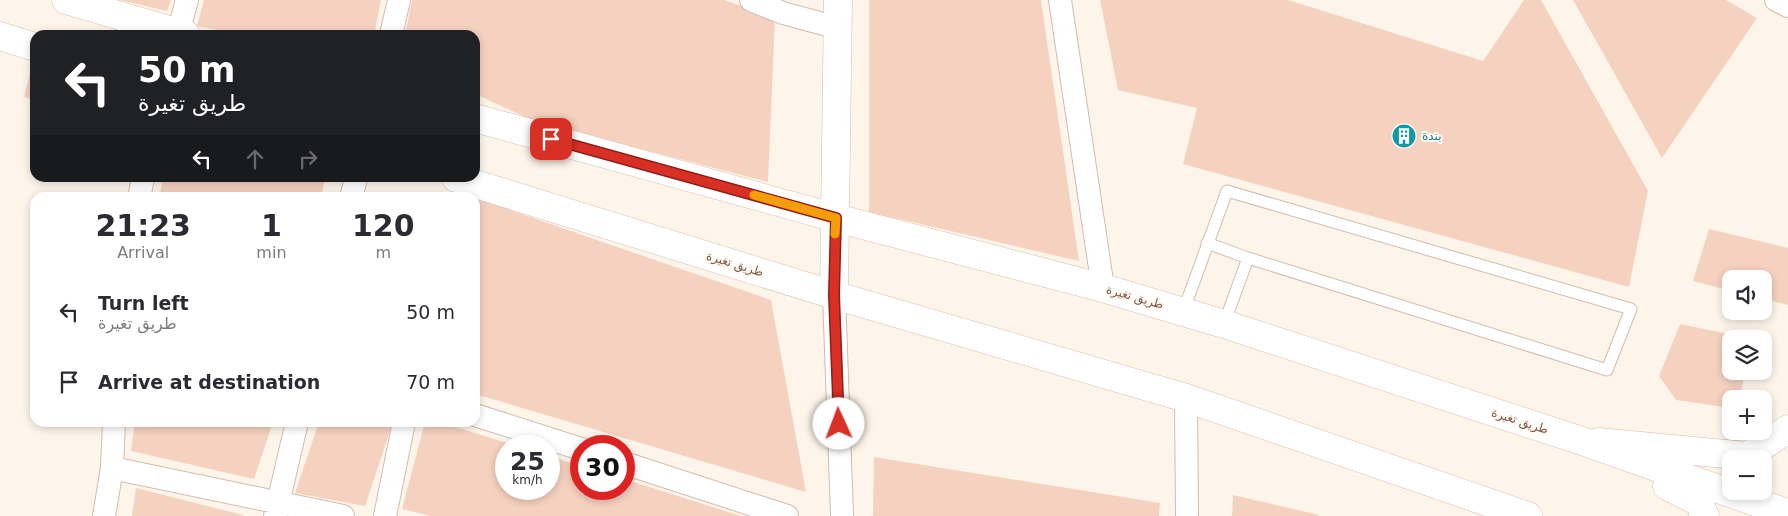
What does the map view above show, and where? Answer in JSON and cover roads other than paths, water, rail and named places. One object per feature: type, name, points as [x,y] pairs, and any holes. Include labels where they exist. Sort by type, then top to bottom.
[{"type":"main road","points":[[66,0],[168,30]]},
{"type":"main road","points":[[834,295],[838,0]]},
{"type":"main road","points":[[0,36],[30,45]]},
{"type":"main road","name":"طريق تغيرة","points":[[480,119],[836,218],[1103,288],[1224,324],[1578,440],[1785,512]]},
{"type":"main road","name":"طريق تغيرة","points":[[460,185],[1186,398],[1528,516]]},
{"type":"main road","points":[[1578,440],[1747,456],[1788,429]]},
{"type":"main road","points":[[1578,440],[1698,502],[1705,516]]},
{"type":"street","points":[[183,30],[187,0]]},
{"type":"street","points":[[392,30],[399,0]]},
{"type":"street","points":[[752,0],[783,13],[838,28]]},
{"type":"street","points":[[1060,0],[1103,288]]},
{"type":"street","points":[[834,295],[842,516]]},
{"type":"street","points":[[1186,398],[1187,516]]},
{"type":"street","points":[[480,416],[570,445]]},
{"type":"street","points":[[104,516],[112,468],[114,427]]},
{"type":"street","points":[[276,509],[296,427]]},
{"type":"street","points":[[385,516],[403,427]]},
{"type":"street","points":[[635,467],[787,516]]},
{"type":"street","points":[[112,468],[276,509],[343,516]]},
{"type":"lane","points":[[1182,312],[1207,243],[1227,191],[1631,310],[1607,370],[1248,258],[1207,243]]},
{"type":"lane","points":[[1224,324],[1248,258]]},
{"type":"place","name":"بندة","points":[[1404,136]]}]
